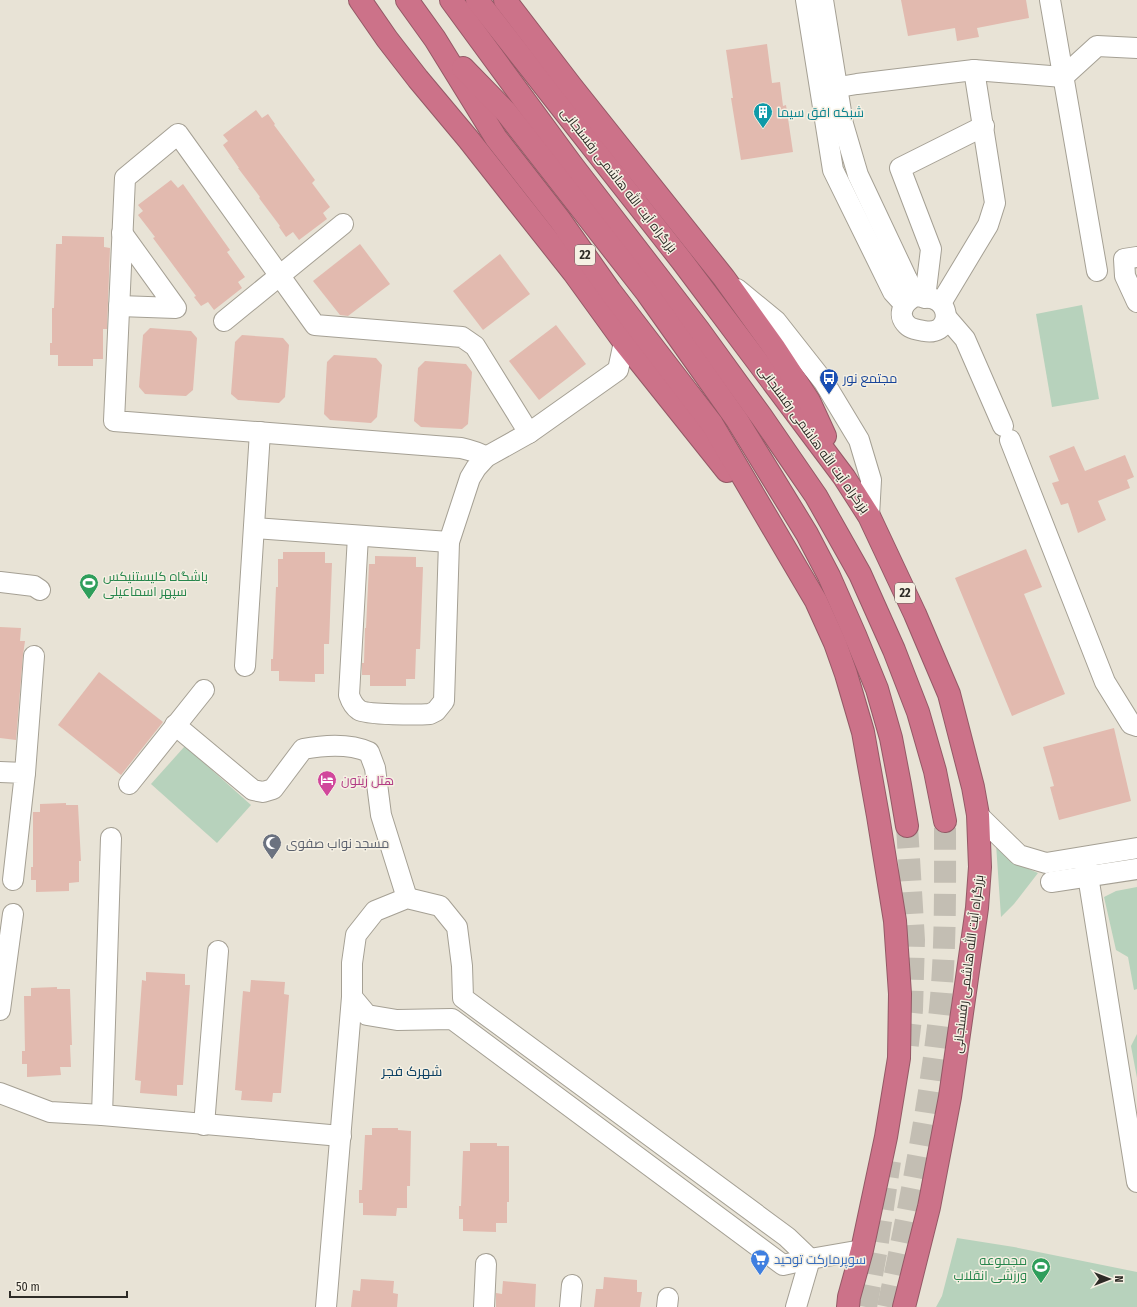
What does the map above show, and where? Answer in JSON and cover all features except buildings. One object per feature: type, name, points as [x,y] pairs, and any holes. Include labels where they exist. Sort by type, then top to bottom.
[{"type":"highway","points":[[360,0],[387,39],[418,79],[469,140],[574,273],[624,342],[661,386],[721,464],[763,509]]},
{"type":"highway","points":[[377,0],[469,140]]},
{"type":"highway","name":"22","points":[[407,0],[435,39],[496,138],[560,220],[610,291],[712,424],[816,601],[836,643],[855,699],[863,732],[895,921],[900,994],[899,1058],[886,1137],[862,1250],[847,1304]]},
{"type":"highway","name":"بزرگراه آیت الله هاشمی رفسنجانی","points":[[451,0],[572,165],[698,329],[816,496],[860,574],[894,650],[925,734],[935,771],[945,822]]},
{"type":"highway","name":"بزرگراه آیت الله هاشمی رفسنجانی","points":[[477,0],[682,261],[844,477],[869,516],[916,614],[949,694],[974,787],[978,815],[980,868],[977,908],[950,1098],[929,1206],[906,1301]]},
{"type":"highway","points":[[505,0],[571,86],[724,278],[775,349],[809,401],[844,477]]},
{"type":"highway","name":"22","points":[[435,39],[506,112],[612,247],[647,293],[716,390],[782,493],[830,576],[877,689],[891,738],[907,826]]},
{"type":"street","points":[[806,0],[829,89]]},
{"type":"street","points":[[823,0],[833,170],[893,292],[926,304],[965,339],[1007,433],[1105,682],[1131,724],[1137,726]]},
{"type":"street","points":[[1050,0],[1097,271]]},
{"type":"street","points":[[829,89],[974,70],[1063,77],[1097,46],[1137,48]]},
{"type":"street","points":[[926,304],[988,225],[996,204],[974,70]]},
{"type":"street","points":[[926,304],[931,249],[900,168],[984,126]]},
{"type":"street","points":[[486,457],[471,450],[460,448],[114,421],[125,178],[178,134],[314,325],[462,338],[475,346],[529,433]]},
{"type":"street","points":[[224,321],[343,224]]},
{"type":"street","points":[[119,306],[176,308],[122,234]]},
{"type":"street","points":[[1137,257],[1124,259],[1125,276],[1137,302]]},
{"type":"street","points":[[724,278],[776,321],[824,382],[859,440],[871,480],[869,516]]},
{"type":"street","points":[[618,370],[624,342]]},
{"type":"street","points":[[358,536],[349,695],[351,701],[354,707],[364,713],[430,714],[436,711],[444,701],[449,542],[470,478],[476,468],[486,457],[529,433],[618,370],[638,372],[661,386]]},
{"type":"street","points":[[245,666],[260,432]]},
{"type":"street","points":[[254,528],[449,542]]},
{"type":"street","points":[[0,582],[34,586],[40,590]]},
{"type":"street","points":[[13,880],[34,656]]},
{"type":"street","points":[[129,784],[204,690]]},
{"type":"street","points":[[175,725],[253,790],[263,792],[273,789],[303,749],[321,746],[358,747],[369,752],[375,768],[381,814],[407,898]]},
{"type":"street","points":[[0,772],[24,773]]},
{"type":"street","points":[[978,815],[1019,855],[1046,863],[1137,869]]},
{"type":"street","points":[[102,1115],[111,838]]},
{"type":"street","points":[[1051,882],[1086,866],[1137,848]]},
{"type":"street","points":[[1086,866],[1137,1182]]},
{"type":"street","points":[[326,1307],[352,997],[352,963],[356,935],[375,911],[407,898],[440,906],[457,927],[462,966],[463,998],[786,1237],[810,1259]]},
{"type":"street","points":[[0,1010],[13,914]]},
{"type":"street","points":[[204,1125],[218,952]]},
{"type":"street","points":[[352,997],[367,1015],[397,1020],[452,1019],[783,1265],[862,1250]]},
{"type":"street","points":[[0,1093],[50,1112],[102,1115],[341,1136]]},
{"type":"street","points":[[796,1307],[810,1259]]},
{"type":"street","points":[[484,1307],[486,1264]]},
{"type":"street","points":[[570,1307],[572,1285]]},
{"type":"green space","points":[[1082,305],[1099,399],[1052,407],[1036,314]]},
{"type":"green space","points":[[185,746],[251,805],[217,843],[151,784]]},
{"type":"green space","points":[[996,844],[1017,864],[1038,873],[1014,904],[1001,917]]},
{"type":"green space","points":[[1137,887],[1137,989],[1134,990],[1128,957],[1116,950],[1104,897],[1116,891]]},
{"type":"green space","points":[[1137,1034],[1137,1078],[1131,1046]]},
{"type":"green space","name":"مجموعه ورزشی انقلاب","points":[[957,1238],[1014,1247],[1137,1272],[1137,1307],[936,1307],[942,1296]]},
{"type":"tunnel","points":[[888,1307],[911,1196],[930,1084],[940,1009],[944,939],[945,821]]},
{"type":"tunnel","points":[[907,826],[914,940],[912,1010],[907,1052]]},
{"type":"tunnel","points":[[866,1307],[877,1248],[890,1161]]},
{"type":"place","name":"شبکه افق سیما","points":[[763,129]]},
{"type":"place","name":"مجتمع نور","points":[[829,395]]},
{"type":"place","name":"باشگاه کلیستنیکس سپهر اسماعیلی","points":[[89,600]]},
{"type":"place","name":"هتل زیتون","points":[[327,797]]},
{"type":"place","name":"مسجد نواب صفوی","points":[[272,860]]},
{"type":"place","name":"سوپرمارکت توحید","points":[[760,1276]]},
{"type":"place","name":"مجموعه ورزشی انقلاب","points":[[1041,1284]]},
{"type":"district","name":"شهرک فجر","points":[[412,1071]]}]
